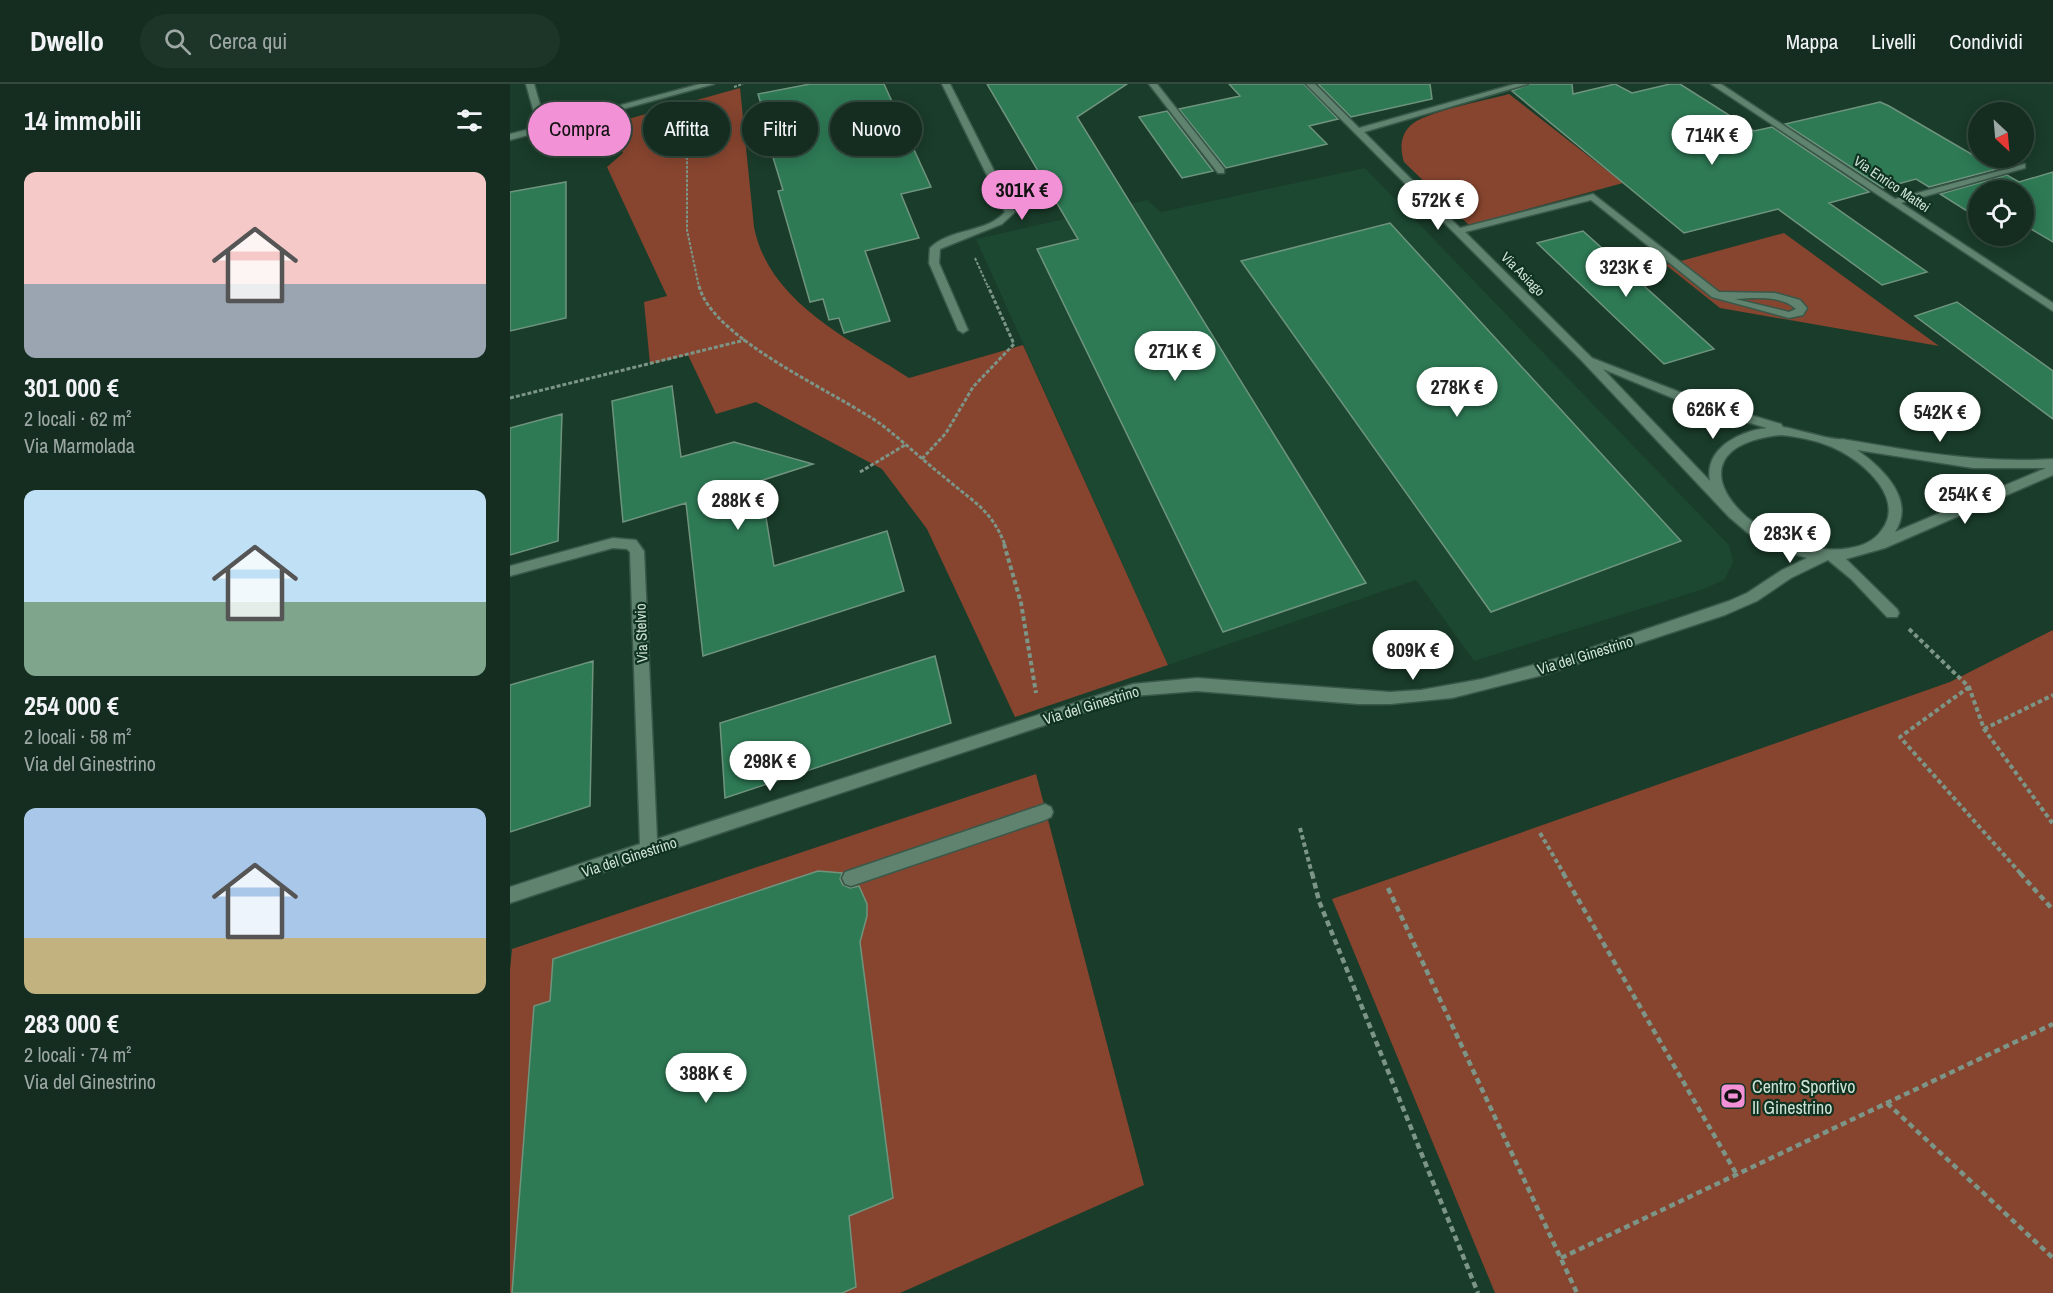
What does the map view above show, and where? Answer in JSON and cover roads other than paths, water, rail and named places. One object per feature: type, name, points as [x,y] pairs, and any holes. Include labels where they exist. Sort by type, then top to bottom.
[{"type":"street","points":[[530,84],[535,102]]},
{"type":"street","points":[[631,105],[710,84]]},
{"type":"street","points":[[946,84],[1010,212],[1004,220],[949,238],[935,248],[934,263],[963,330]]},
{"type":"street","points":[[1153,84],[1221,171]]},
{"type":"street","name":"Via Asiago","points":[[1310,84],[1586,358],[1734,514]]},
{"type":"street","points":[[1358,131],[1524,84]]},
{"type":"street","name":"Via Enrico Mattei","points":[[1715,84],[2053,308]]},
{"type":"street","points":[[510,137],[528,133]]},
{"type":"street","points":[[1894,202],[2015,168]]},
{"type":"street","points":[[1459,231],[1593,197],[1716,294],[1731,301],[1781,314],[1795,314],[1802,308],[1793,300],[1780,296],[1735,297],[1716,294]]},
{"type":"street","name":"Via Asiago","points":[[1586,358],[1696,403],[1796,432]]},
{"type":"street","points":[[2053,463],[2019,466],[1989,465],[1828,441],[1796,432],[1770,431],[1740,439],[1724,450],[1717,460],[1716,481],[1719,492],[1734,514],[1757,533],[1786,547],[1829,555],[1860,551],[2053,470]]},
{"type":"street","points":[[1828,441],[1856,455],[1871,467],[1886,484],[1895,501],[1892,526],[1886,536],[1860,551]]},
{"type":"street","name":"Via Stelvio","points":[[510,571],[614,543],[631,544],[637,551],[649,850]]},
{"type":"street","points":[[1784,575],[1786,547]]},
{"type":"street","points":[[1856,575],[1860,551]]},
{"type":"street","points":[[1829,555],[1856,575],[1892,613]]},
{"type":"street","name":"Via del Ginestrino","points":[[510,895],[1133,690],[1185,683],[1218,684],[1281,693],[1360,698],[1434,696],[1469,690],[1694,620],[1747,600],[1784,575],[1829,555]]},
{"type":"street","points":[[851,878],[1045,812]]},
{"type":"place","name":"Centro Sportivo Il Ginestrino","points":[[1733,1096]]}]
